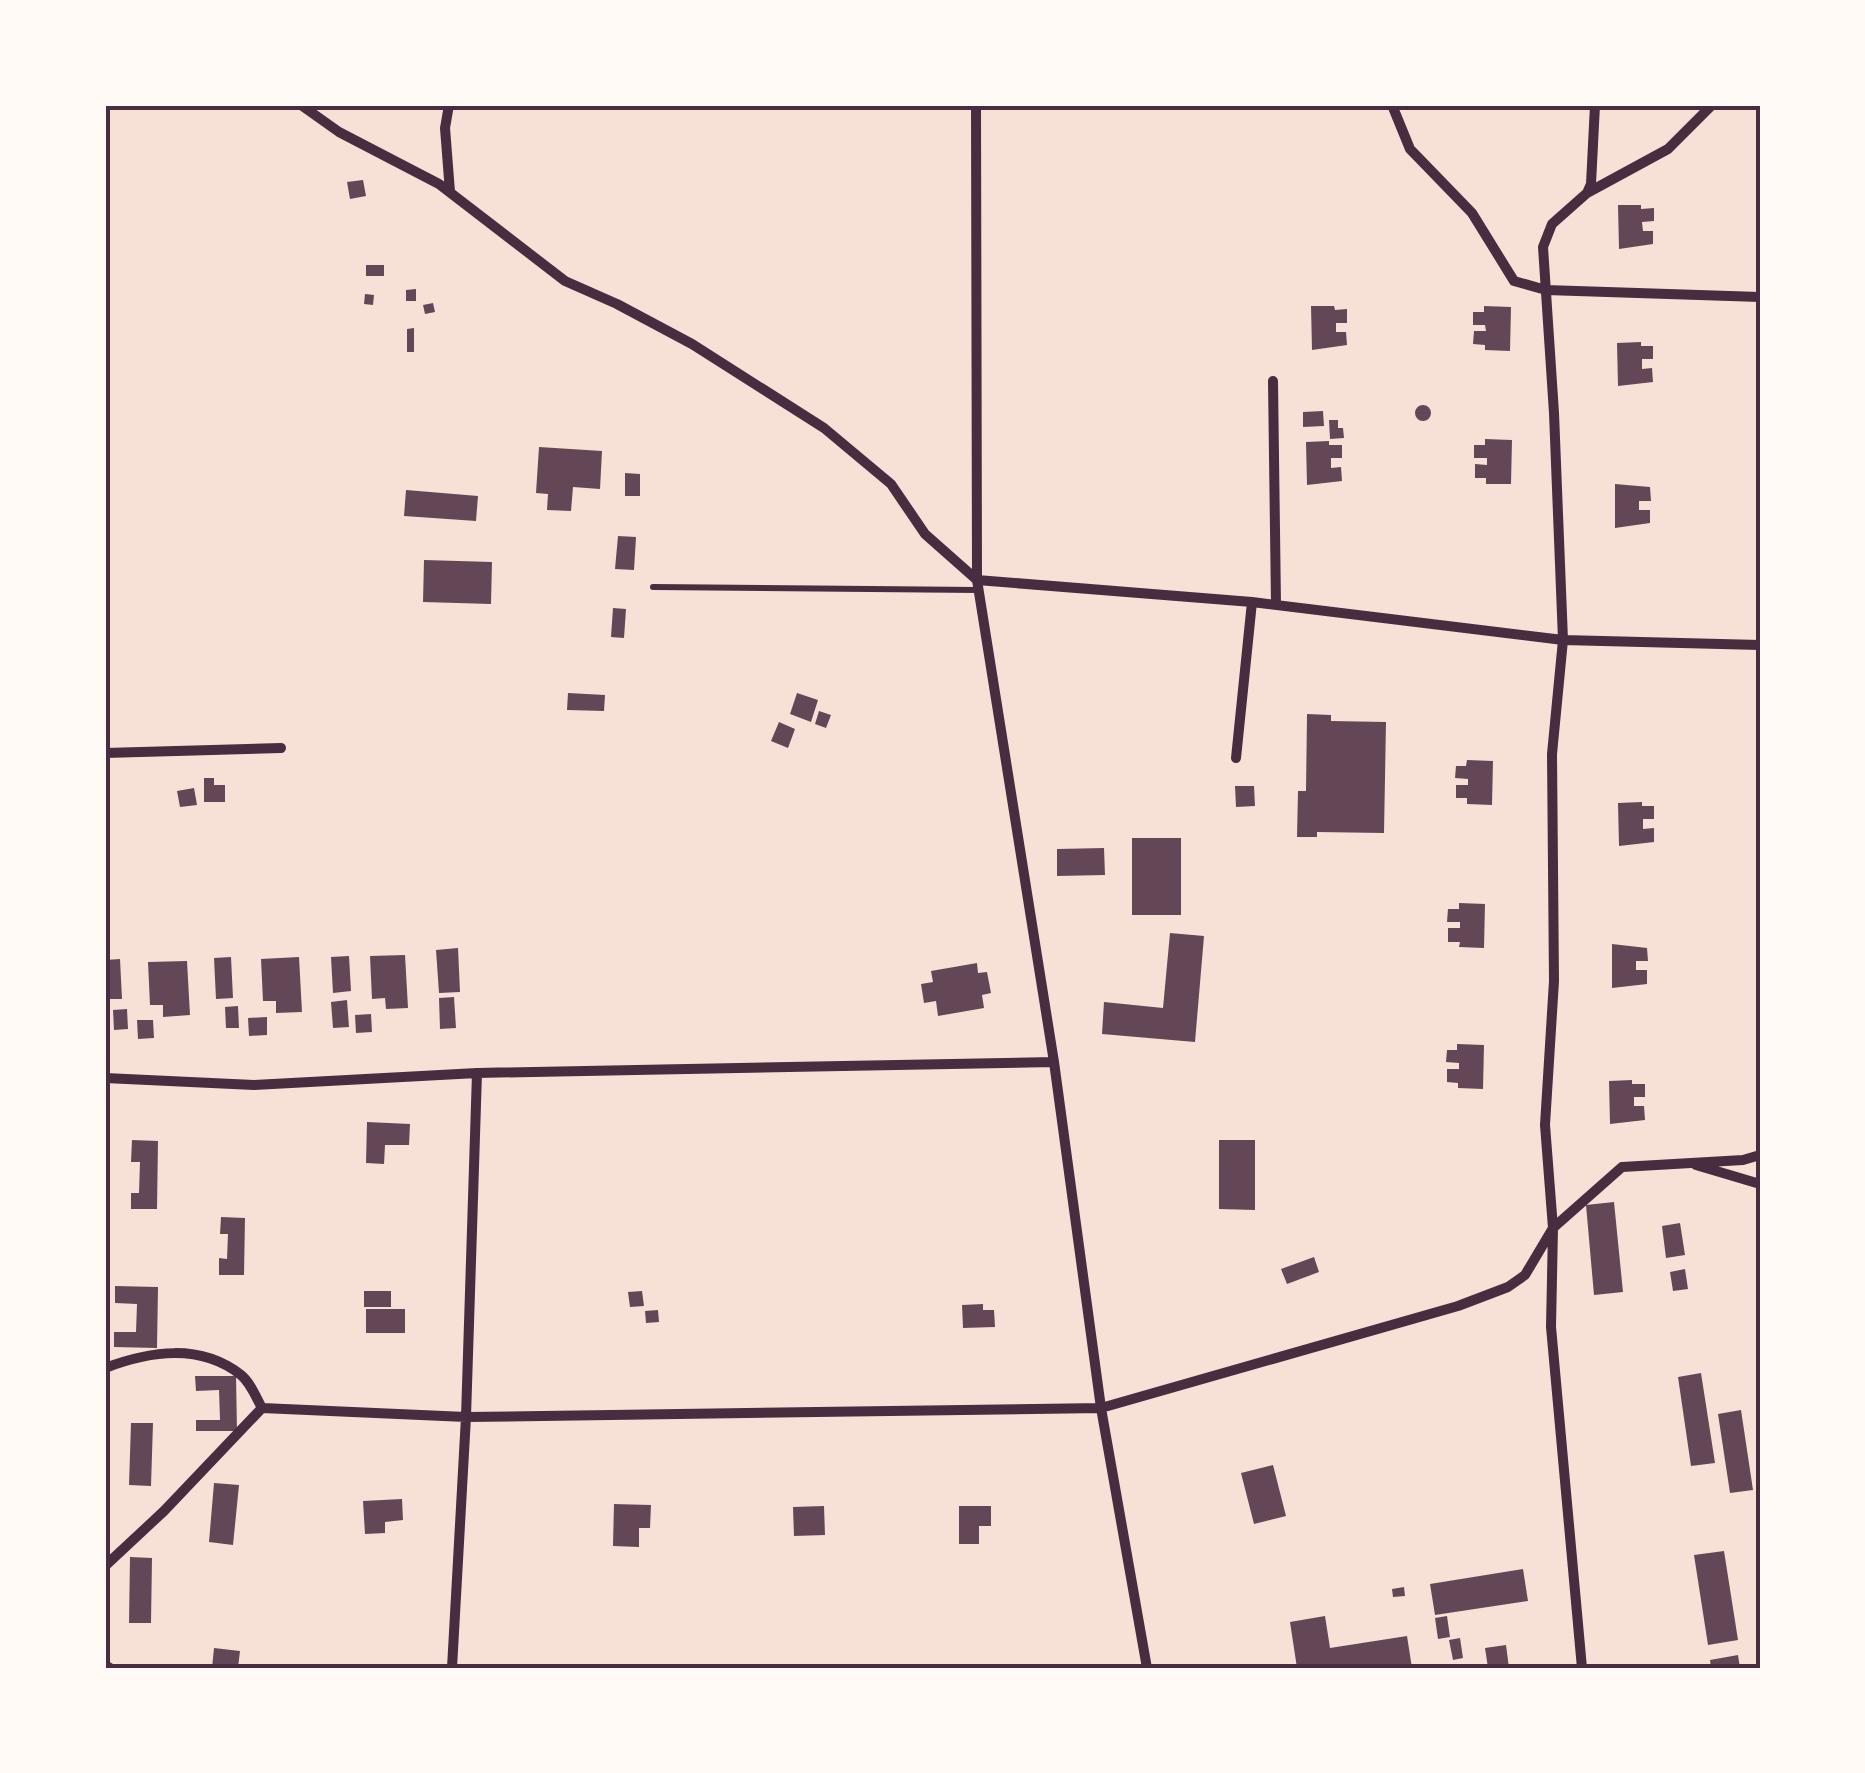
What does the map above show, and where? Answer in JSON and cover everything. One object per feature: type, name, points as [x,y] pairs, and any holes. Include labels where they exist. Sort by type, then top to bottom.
[{"type":"street","points":[[301,105],[340,132],[450,192],[555,275],[692,344],[824,428],[891,484],[924,534],[978,585],[1252,602],[1563,640],[1760,645]]},
{"type":"street","points":[[449,105],[445,128],[450,192]]},
{"type":"street","points":[[976,105],[978,585],[1054,1062],[1101,1408],[1148,1668]]},
{"type":"street","points":[[1392,105],[1410,149],[1472,213],[1514,282],[1546,290],[1760,298]]},
{"type":"street","points":[[1587,193],[1594,172],[1594,105]]},
{"type":"street","points":[[1582,1668],[1550,1327],[1553,1228],[1544,1125],[1554,981],[1552,754],[1563,640],[1544,247],[1552,224],[1587,193],[1668,149],[1712,105]]},
{"type":"street","points":[[1273,381],[1276,605]]},
{"type":"street","points":[[1236,758],[1252,602]]},
{"type":"street","points":[[105,753],[281,748]]},
{"type":"street","points":[[105,1078],[254,1086],[476,1073],[1054,1062]]},
{"type":"street","points":[[452,1668],[466,1417],[476,1073]]},
{"type":"street","points":[[105,1566],[164,1511],[262,1408],[466,1417],[1101,1408],[1458,1306],[1508,1287],[1525,1274],[1553,1228],[1622,1166],[1744,1160],[1760,1155]]},
{"type":"street","points":[[1686,1162],[1760,1184]]},
{"type":"street","points":[[105,1368],[162,1352],[201,1354],[243,1376],[262,1408]]},
{"type":"lane","points":[[653,586],[978,585]]},
{"type":"building","points":[[363,180],[366,196],[350,199],[347,182]]},
{"type":"building","points":[[1618,205],[1654,208],[1654,221],[1642,222],[1643,231],[1653,231],[1653,244],[1619,249]]},
{"type":"building","points":[[366,265],[384,265],[384,276],[366,276]]},
{"type":"building","points":[[416,289],[416,301],[406,301],[406,290]]},
{"type":"building","points":[[365,294],[374,295],[373,305],[364,304]]},
{"type":"building","points":[[433,303],[435,312],[425,314],[423,305]]},
{"type":"building","points":[[1311,306],[1347,309],[1347,323],[1336,323],[1336,332],[1346,332],[1347,345],[1312,350]]},
{"type":"building","points":[[1484,306],[1511,307],[1510,351],[1485,350],[1485,345],[1473,344],[1474,331],[1486,331],[1485,325],[1473,325],[1473,312],[1484,312]]},
{"type":"building","points":[[414,328],[414,352],[407,352],[407,329]]},
{"type":"building","points":[[1641,342],[1641,346],[1653,346],[1653,359],[1642,359],[1642,369],[1652,368],[1653,382],[1618,386],[1617,343]]},
{"type":"building","points":[[1423,405],[1431,413],[1423,421],[1415,413]]},
{"type":"building","points":[[1323,411],[1324,426],[1303,427],[1303,412]]},
{"type":"building","points":[[1329,420],[1338,420],[1344,438],[1330,439]]},
{"type":"building","points":[[1485,439],[1512,440],[1511,484],[1486,484],[1486,478],[1475,478],[1475,464],[1487,465],[1487,458],[1474,458],[1474,445],[1485,445]]},
{"type":"building","points":[[1329,441],[1329,445],[1342,445],[1342,458],[1331,458],[1331,468],[1341,467],[1342,481],[1307,485],[1306,442]]},
{"type":"building","points":[[539,447],[602,451],[600,489],[573,487],[571,511],[547,510],[548,494],[536,493]]},
{"type":"building","points":[[625,473],[640,474],[640,496],[625,496]]},
{"type":"building","points":[[1615,484],[1650,487],[1651,501],[1639,501],[1639,510],[1650,510],[1650,523],[1615,528]]},
{"type":"building","points":[[406,490],[478,496],[476,521],[404,516]]},
{"type":"building","points":[[618,536],[636,537],[634,570],[615,569]]},
{"type":"building","points":[[424,560],[492,562],[491,604],[423,602]]},
{"type":"building","points":[[613,608],[626,609],[624,638],[611,637]]},
{"type":"building","points":[[568,693],[605,695],[604,711],[567,710]]},
{"type":"building","points":[[797,693],[818,700],[811,722],[790,714]]},
{"type":"building","points":[[819,711],[831,715],[826,728],[815,724]]},
{"type":"building","points":[[1307,714],[1331,715],[1331,721],[1386,722],[1384,833],[1317,832],[1317,837],[1297,837],[1298,791],[1306,791]]},
{"type":"building","points":[[779,722],[795,729],[788,748],[771,741]]},
{"type":"building","points":[[1467,760],[1493,761],[1492,805],[1467,804],[1467,798],[1456,798],[1456,785],[1468,785],[1468,779],[1455,778],[1456,766],[1466,766]]},
{"type":"building","points":[[204,778],[214,778],[214,785],[225,785],[225,802],[204,802]]},
{"type":"building","points":[[1235,786],[1254,786],[1255,806],[1236,807]]},
{"type":"building","points":[[194,788],[197,805],[180,807],[177,791]]},
{"type":"building","points":[[1642,802],[1642,806],[1654,806],[1654,819],[1643,819],[1643,829],[1654,828],[1654,842],[1619,846],[1618,803]]},
{"type":"building","points":[[1132,838],[1181,838],[1181,915],[1132,915]]},
{"type":"building","points":[[1104,848],[1105,875],[1057,876],[1057,849]]},
{"type":"building","points":[[1459,903],[1485,904],[1484,948],[1459,947],[1460,942],[1448,942],[1448,928],[1460,928],[1460,922],[1447,922],[1448,909],[1459,909]]},
{"type":"building","points":[[1170,933],[1204,936],[1195,1042],[1102,1034],[1104,1002],[1163,1008]]},
{"type":"building","points":[[1612,944],[1647,948],[1648,961],[1636,961],[1636,970],[1647,970],[1647,984],[1612,988]]},
{"type":"building","points":[[458,948],[460,992],[439,993],[436,950]]},
{"type":"building","points":[[405,955],[408,1008],[386,1009],[385,998],[372,999],[370,956]]},
{"type":"building","points":[[349,956],[351,991],[333,993],[331,957]]},
{"type":"building","points":[[231,957],[233,998],[216,999],[214,958]]},
{"type":"building","points":[[299,957],[302,1012],[276,1013],[276,1001],[263,1001],[261,959]]},
{"type":"building","points":[[120,959],[122,999],[105,999],[105,960]]},
{"type":"building","points":[[187,961],[190,1015],[163,1017],[163,1005],[150,1005],[148,962]]},
{"type":"building","points":[[977,963],[978,973],[987,972],[991,993],[982,995],[984,1008],[938,1016],[936,1001],[924,1003],[921,984],[933,982],[931,971]]},
{"type":"building","points":[[454,997],[456,1028],[440,1029],[439,998]]},
{"type":"building","points":[[347,1000],[349,1027],[333,1028],[331,1002]]},
{"type":"building","points":[[238,1006],[239,1028],[226,1028],[225,1007]]},
{"type":"building","points":[[127,1009],[128,1029],[114,1030],[113,1010]]},
{"type":"building","points":[[371,1014],[372,1032],[356,1033],[355,1015]]},
{"type":"building","points":[[267,1017],[267,1035],[249,1036],[248,1018]]},
{"type":"building","points":[[137,1020],[153,1020],[154,1038],[138,1039]]},
{"type":"building","points":[[1457,1044],[1484,1045],[1483,1089],[1458,1088],[1458,1083],[1447,1082],[1447,1069],[1459,1069],[1459,1063],[1446,1062],[1447,1050],[1457,1050]]},
{"type":"building","points":[[1632,1080],[1632,1084],[1645,1084],[1645,1097],[1634,1097],[1634,1106],[1644,1106],[1645,1120],[1610,1124],[1609,1081]]},
{"type":"building","points":[[367,1122],[410,1124],[409,1145],[385,1145],[384,1164],[366,1163]]},
{"type":"building","points":[[132,1140],[158,1141],[157,1209],[131,1209],[131,1193],[139,1193],[140,1162],[131,1162]]},
{"type":"building","points":[[1219,1140],[1255,1140],[1255,1210],[1219,1209]]},
{"type":"building","points":[[1614,1202],[1623,1292],[1594,1295],[1586,1205]]},
{"type":"building","points":[[221,1217],[245,1218],[244,1275],[219,1275],[219,1258],[227,1259],[228,1234],[220,1234]]},
{"type":"building","points":[[1680,1223],[1685,1255],[1666,1258],[1662,1226]]},
{"type":"building","points":[[1314,1257],[1319,1272],[1287,1284],[1281,1269]]},
{"type":"building","points":[[1685,1269],[1688,1289],[1673,1291],[1670,1272]]},
{"type":"building","points":[[115,1286],[158,1287],[157,1348],[114,1347],[114,1332],[136,1332],[137,1304],[115,1303]]},
{"type":"building","points":[[364,1291],[391,1291],[391,1307],[364,1307]]},
{"type":"building","points":[[642,1291],[644,1306],[630,1307],[628,1292]]},
{"type":"building","points":[[983,1304],[983,1310],[994,1310],[995,1327],[963,1328],[962,1305]]},
{"type":"building","points":[[366,1309],[405,1309],[405,1333],[366,1333]]},
{"type":"building","points":[[658,1310],[659,1322],[646,1323],[645,1311]]},
{"type":"building","points":[[1701,1373],[1715,1463],[1691,1466],[1678,1377]]},
{"type":"building","points":[[195,1376],[236,1376],[237,1431],[196,1431],[196,1420],[220,1420],[219,1390],[196,1391]]},
{"type":"building","points":[[1741,1410],[1753,1490],[1730,1493],[1718,1414]]},
{"type":"building","points":[[131,1423],[153,1423],[151,1486],[129,1485]]},
{"type":"building","points":[[1273,1465],[1286,1516],[1254,1524],[1241,1473]]},
{"type":"building","points":[[214,1483],[239,1485],[233,1545],[209,1542]]},
{"type":"building","points":[[402,1499],[403,1520],[385,1522],[385,1533],[365,1534],[363,1501]]},
{"type":"building","points":[[614,1504],[651,1505],[650,1528],[639,1528],[639,1547],[613,1546]]},
{"type":"building","points":[[824,1506],[825,1535],[794,1536],[793,1507]]},
{"type":"building","points":[[959,1506],[991,1506],[991,1526],[979,1526],[979,1544],[959,1544]]},
{"type":"building","points":[[1724,1551],[1738,1640],[1708,1645],[1694,1555]]},
{"type":"building","points":[[130,1557],[152,1558],[151,1623],[129,1623]]},
{"type":"building","points":[[1523,1569],[1528,1601],[1435,1615],[1430,1584]]},
{"type":"building","points":[[1404,1587],[1405,1596],[1393,1597],[1392,1589]]},
{"type":"building","points":[[1325,1616],[1330,1648],[1407,1636],[1412,1668],[1297,1668],[1290,1622]]},
{"type":"building","points":[[1447,1616],[1450,1637],[1438,1639],[1435,1618]]},
{"type":"building","points":[[1460,1638],[1463,1658],[1453,1660],[1449,1640]]},
{"type":"building","points":[[1506,1645],[1509,1668],[1488,1668],[1485,1648]]},
{"type":"building","points":[[214,1648],[240,1651],[238,1668],[212,1668]]},
{"type":"building","points":[[1738,1655],[1740,1668],[1711,1668],[1710,1660]]}]
